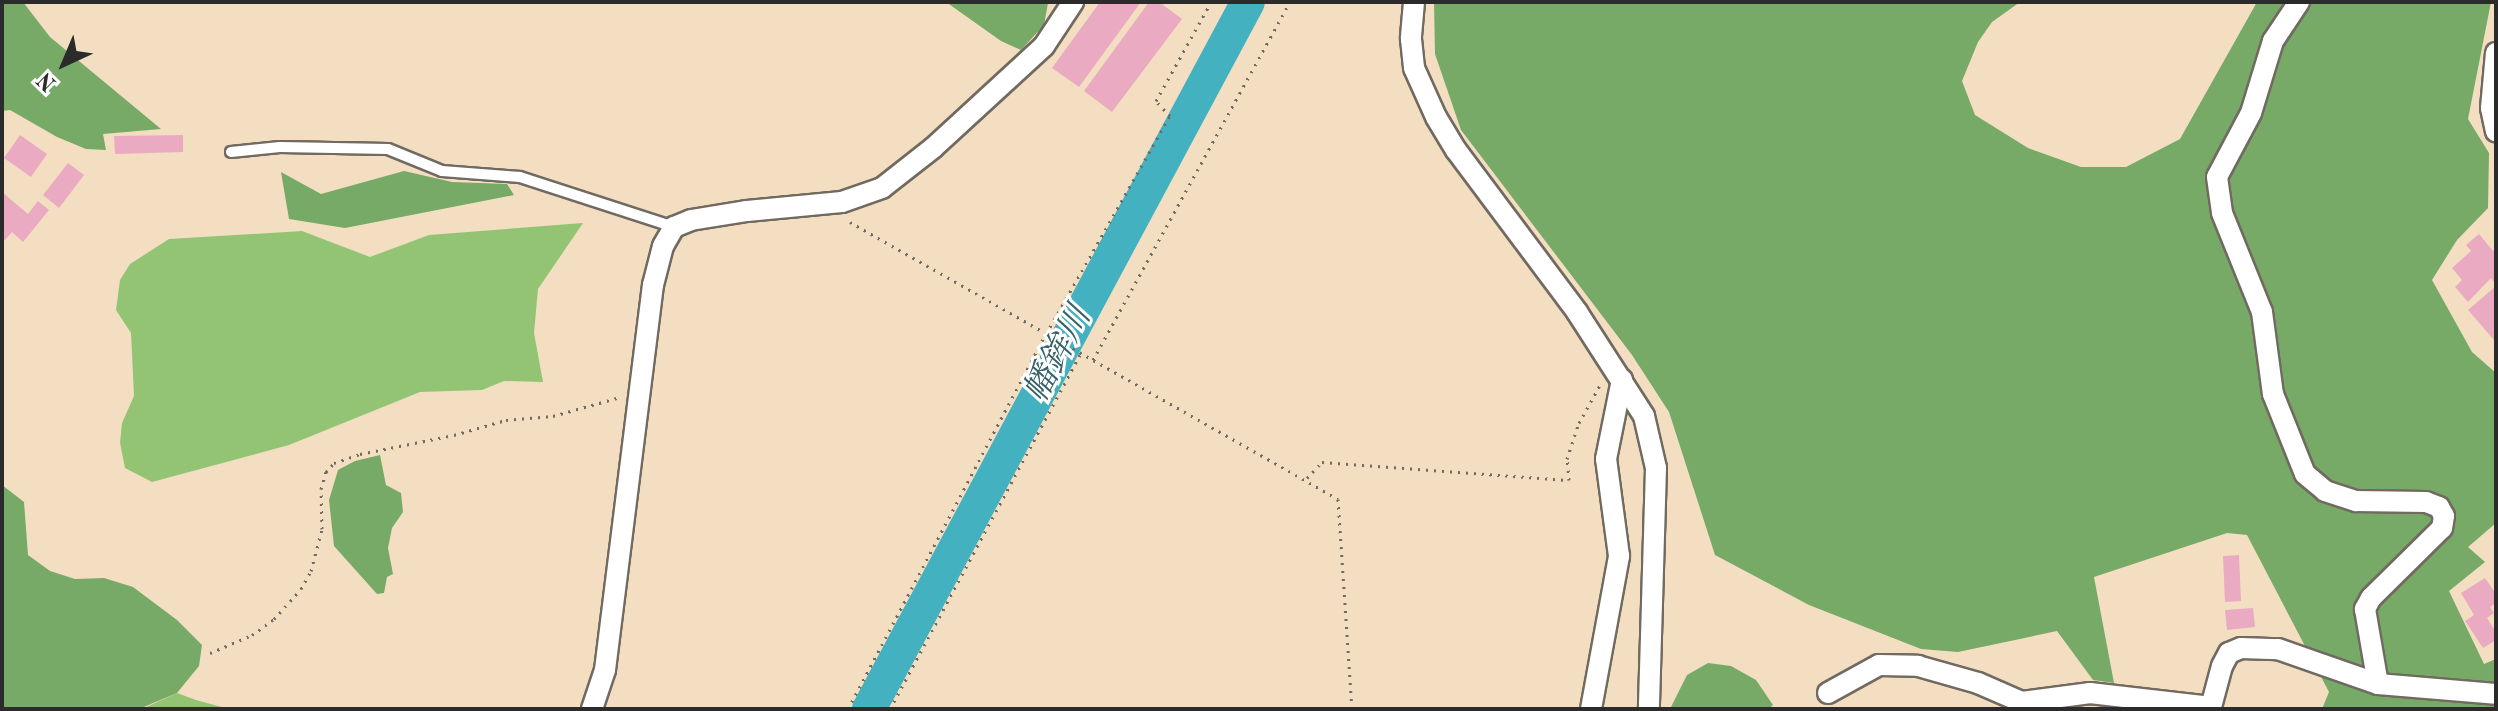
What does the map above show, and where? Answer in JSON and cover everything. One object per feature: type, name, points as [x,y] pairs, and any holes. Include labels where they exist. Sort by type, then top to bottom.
[{"type":"street","points":[[592,709],[605,670],[653,285],[663,246],[674,227],[691,220],[747,211],[820,205],[859,197],[899,175],[1044,46],[1073,2]]},
{"type":"street","points":[[1414,2],[1411,39],[1414,68],[1436,117],[1464,161],[1618,373],[1644,416],[1656,468],[1649,709]]},
{"type":"street","points":[[2299,2],[2273,41],[2251,113],[2217,177],[2222,213],[2262,312],[2273,394],[2305,474],[2325,491],[2356,501],[2426,502],[2439,507],[2444,516],[2442,528],[2371,598],[2365,609],[2378,684]]},
{"type":"street","points":[[2496,53],[2491,108],[2496,131]]},
{"type":"street","points":[[1591,709],[1619,556],[1606,459],[1618,373]]},
{"type":"street","points":[[1828,693],[1879,665],[1918,666],[1978,683],[2022,702],[2090,693],[2211,707],[2222,666],[2229,653],[2241,648],[2278,649],[2378,684],[2496,694]]},
{"type":"lane","points":[[231,152],[280,147],[388,149],[442,171],[520,177],[674,227]]},
{"type":"path","points":[[848,709],[1046,334],[1170,116],[1156,101],[1211,2]]},
{"type":"path","points":[[1093,360],[1290,2]]},
{"type":"path","points":[[820,205],[1307,478],[1338,499],[1352,709]]},
{"type":"path","points":[[890,709],[1081,353]]},
{"type":"path","points":[[1307,478],[1322,462],[1569,480],[1567,459],[1579,423],[1618,373]]},
{"type":"path","points":[[210,653],[252,635],[274,619],[301,589],[311,571],[322,529],[321,489],[326,472],[334,463],[360,454],[454,435],[506,420],[553,416],[599,401],[639,394]]},
{"type":"green space","points":[[2,2],[23,2],[50,37],[161,129],[103,134],[106,150],[86,149],[57,137],[10,110],[2,111]]},
{"type":"green space","points":[[946,2],[1048,3],[1044,25],[1021,50],[1001,41]]},
{"type":"green space","points":[[1434,2],[2020,2],[1992,22],[1978,42],[1962,81],[1975,115],[2028,148],[2081,167],[2126,167],[2180,139],[2257,2],[2491,2],[2468,119],[2489,153],[2488,208],[2457,240],[2432,280],[2472,352],[2496,373],[2496,523],[2468,547],[2485,562],[2449,591],[2484,664],[2496,659],[2496,709],[2322,709],[2329,692],[2247,535],[2227,533],[2094,577],[2114,683],[2093,680],[2057,631],[1958,652],[1921,649],[1809,605],[1715,555],[1669,412],[1632,355],[1461,130],[1435,54]]},
{"type":"green space","points":[[404,171],[452,182],[507,184],[514,195],[345,228],[289,219],[281,172],[321,194]]},
{"type":"green space","points":[[583,223],[538,289],[534,333],[543,382],[504,381],[482,390],[420,392],[289,445],[152,482],[125,468],[120,443],[122,423],[134,396],[131,333],[116,310],[120,280],[130,264],[169,239],[302,231],[370,257],[429,235]]},
{"type":"green space","points":[[380,455],[386,485],[401,493],[403,512],[392,528],[388,548],[393,574],[387,577],[384,593],[377,594],[334,546],[329,500],[338,470],[355,461]]},
{"type":"green space","points":[[2,485],[24,502],[28,555],[50,571],[75,579],[104,578],[133,587],[177,620],[202,645],[199,666],[177,693],[139,709],[2,709]]},
{"type":"green space","points":[[1708,663],[1731,666],[1756,680],[1773,705],[1769,709],[1670,709],[1687,675]]},
{"type":"green space","points":[[177,693],[196,700],[229,709],[142,709]]},
{"type":"building","points":[[1100,2],[1141,2],[1079,87],[1052,68]]},
{"type":"building","points":[[1149,2],[1159,2],[1182,19],[1112,112],[1084,91]]},
{"type":"building","points":[[20,135],[47,154],[31,177],[4,158]]},
{"type":"building","points":[[183,135],[183,152],[115,154],[114,136]]},
{"type":"building","points":[[68,163],[84,175],[59,208],[43,195]]},
{"type":"building","points":[[2,192],[28,214],[38,201],[49,210],[23,242],[12,232],[5,240],[2,238]]},
{"type":"building","points":[[2479,234],[2493,251],[2496,249],[2496,285],[2491,278],[2468,302],[2455,287],[2462,280],[2452,268],[2471,251],[2466,245]]},
{"type":"building","points":[[2496,286],[2496,338],[2494,340],[2468,310]]},
{"type":"building","points":[[2239,555],[2241,601],[2225,602],[2223,556]]},
{"type":"building","points":[[2485,578],[2496,594],[2496,603],[2490,607],[2494,613],[2487,618],[2496,632],[2496,640],[2483,648],[2465,621],[2474,615],[2461,593]]},
{"type":"building","points":[[2253,608],[2255,627],[2227,630],[2225,610]]},
{"type":"waterway","name":"幡鉾川","points":[[869,709],[1248,2]]}]
